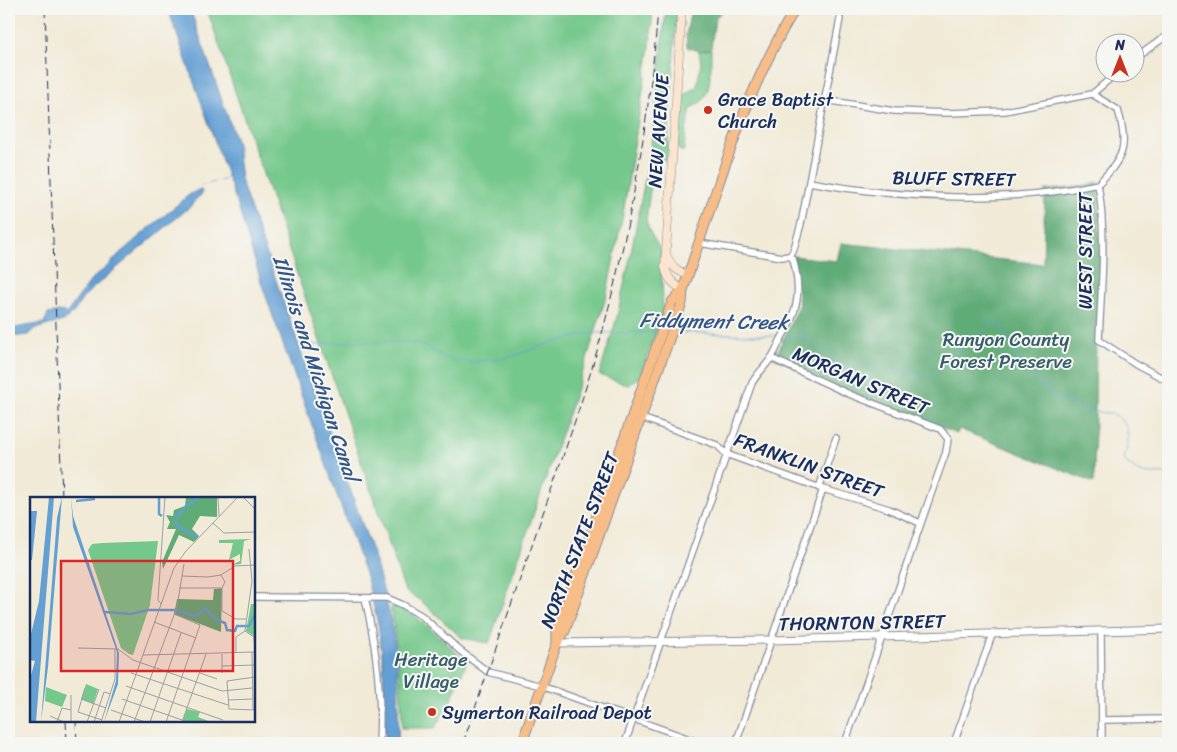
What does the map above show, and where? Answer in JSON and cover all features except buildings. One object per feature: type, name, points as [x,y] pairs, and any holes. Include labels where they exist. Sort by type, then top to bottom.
[{"type":"main road","name":"NEW AVENUE","points":[[682,9],[665,266],[667,276],[672,284],[682,290]]},
{"type":"main road","name":"NORTH STATE STREET","points":[[557,643],[557,630],[672,302],[682,290],[688,275],[755,87],[774,46],[795,9]]},
{"type":"main road","points":[[666,256],[671,265],[678,271],[688,275]]},
{"type":"main road","name":"NORTH STATE STREET","points":[[557,643],[565,631],[679,314],[682,304],[682,290]]},
{"type":"main road","points":[[522,743],[557,643]]},
{"type":"street","points":[[699,243],[782,258],[789,256],[793,252],[801,224],[840,19]]},
{"type":"street","points":[[1144,52],[1168,36]]},
{"type":"street","points":[[825,100],[894,111],[948,113],[1005,111],[1092,94],[1106,82]]},
{"type":"street","name":"WEST STREET","points":[[1092,94],[1118,110],[1124,141],[1119,160],[1098,184],[1102,252],[1100,340],[1136,364],[1168,381]]},
{"type":"street","name":"BLUFF STREET","points":[[809,182],[837,187],[909,194],[980,197],[1069,190],[1098,184]]},
{"type":"street","points":[[625,743],[752,383],[759,371],[771,358],[795,314],[797,300],[794,265],[789,256]]},
{"type":"street","name":"MORGAN STREET","points":[[771,358],[849,394],[940,429],[948,439],[946,452],[920,523]]},
{"type":"street","name":"FRANKLIN STREET","points":[[632,415],[717,445],[726,454],[821,488],[889,509],[920,523]]},
{"type":"street","points":[[736,743],[836,438]]},
{"type":"street","points":[[845,743],[883,638],[920,523]]},
{"type":"street","points":[[255,597],[387,598],[403,604],[422,616],[459,650],[488,672],[541,686],[701,743]]},
{"type":"street","points":[[365,598],[371,624],[376,664],[380,723],[379,743]]},
{"type":"street","name":"THORNTON STREET","points":[[557,643],[883,638],[1168,629]]},
{"type":"street","points":[[1102,632],[1102,743]]},
{"type":"street","points":[[954,743],[992,635]]},
{"type":"street","points":[[1102,720],[1168,719]]},
{"type":"green space","points":[[207,9],[653,9],[650,47],[623,214],[606,297],[584,368],[489,643],[462,638],[421,601],[405,591]]},
{"type":"green space","points":[[666,9],[677,9],[667,160],[654,160],[646,221],[661,251],[663,312],[640,376],[628,385],[599,375],[616,321],[650,153]]},
{"type":"green space","points":[[691,9],[725,9],[715,18],[711,49],[699,51],[687,47],[686,35]]},
{"type":"green space","points":[[711,49],[708,90],[702,101],[691,108],[684,151],[680,151],[678,148],[680,103],[685,94],[697,86],[701,63],[699,51]]},
{"type":"green space","name":"Runyon County Forest Preserve","points":[[1098,182],[1100,258],[1096,342],[1094,483],[959,429],[957,434],[909,414],[850,393],[775,358],[799,304],[793,256],[837,261],[841,243],[1043,264],[1045,190],[1069,188]]},
{"type":"green space","name":"Heritage Village","points":[[392,604],[423,622],[467,662],[450,702],[435,728],[402,728],[399,669],[391,611]]},
{"type":"water","name":"Illinois and Michigan Canal","points":[[168,9],[190,9],[237,143],[241,181],[246,196],[373,554],[388,609],[396,657],[398,743],[385,743],[383,663],[378,624],[367,579],[264,291],[237,203]]},
{"type":"water","points":[[198,190],[202,191],[202,194],[192,205],[93,288],[83,298],[74,312],[63,321],[35,329],[28,335],[9,337],[9,329],[44,323],[48,314],[63,311],[66,314],[92,279],[141,235],[189,195]]},
{"type":"waterway","points":[[220,181],[228,178]]},
{"type":"waterway","points":[[198,190],[203,185],[215,182]]},
{"type":"waterway","name":"Fiddyment Creek","points":[[784,336],[800,336],[841,364],[862,363],[885,371],[911,373],[921,377],[933,376],[957,352],[994,322],[1002,328],[1022,365],[1053,396],[1082,409],[1116,415],[1122,421],[1127,428],[1128,443],[1124,460],[1140,472],[1168,474]]},
{"type":"waterway","name":"Fiddyment Creek","points":[[300,346],[350,342],[410,342],[424,346],[455,361],[474,362],[506,358],[557,341],[591,333],[658,332]]},
{"type":"waterway","name":"Fiddyment Creek","points":[[675,332],[780,336]]},
{"type":"railway","points":[[45,9],[62,497]]},
{"type":"railway","points":[[463,743],[572,430],[604,326],[623,248],[645,129],[658,9]]},
{"type":"railway","points":[[66,722],[67,743]]},
{"type":"railway","points":[[76,722],[77,743]]},
{"type":"place","name":"Grace Baptist Church","points":[[708,110]]},
{"type":"place","name":"Symerton Railroad Depot","points":[[432,712]]}]
